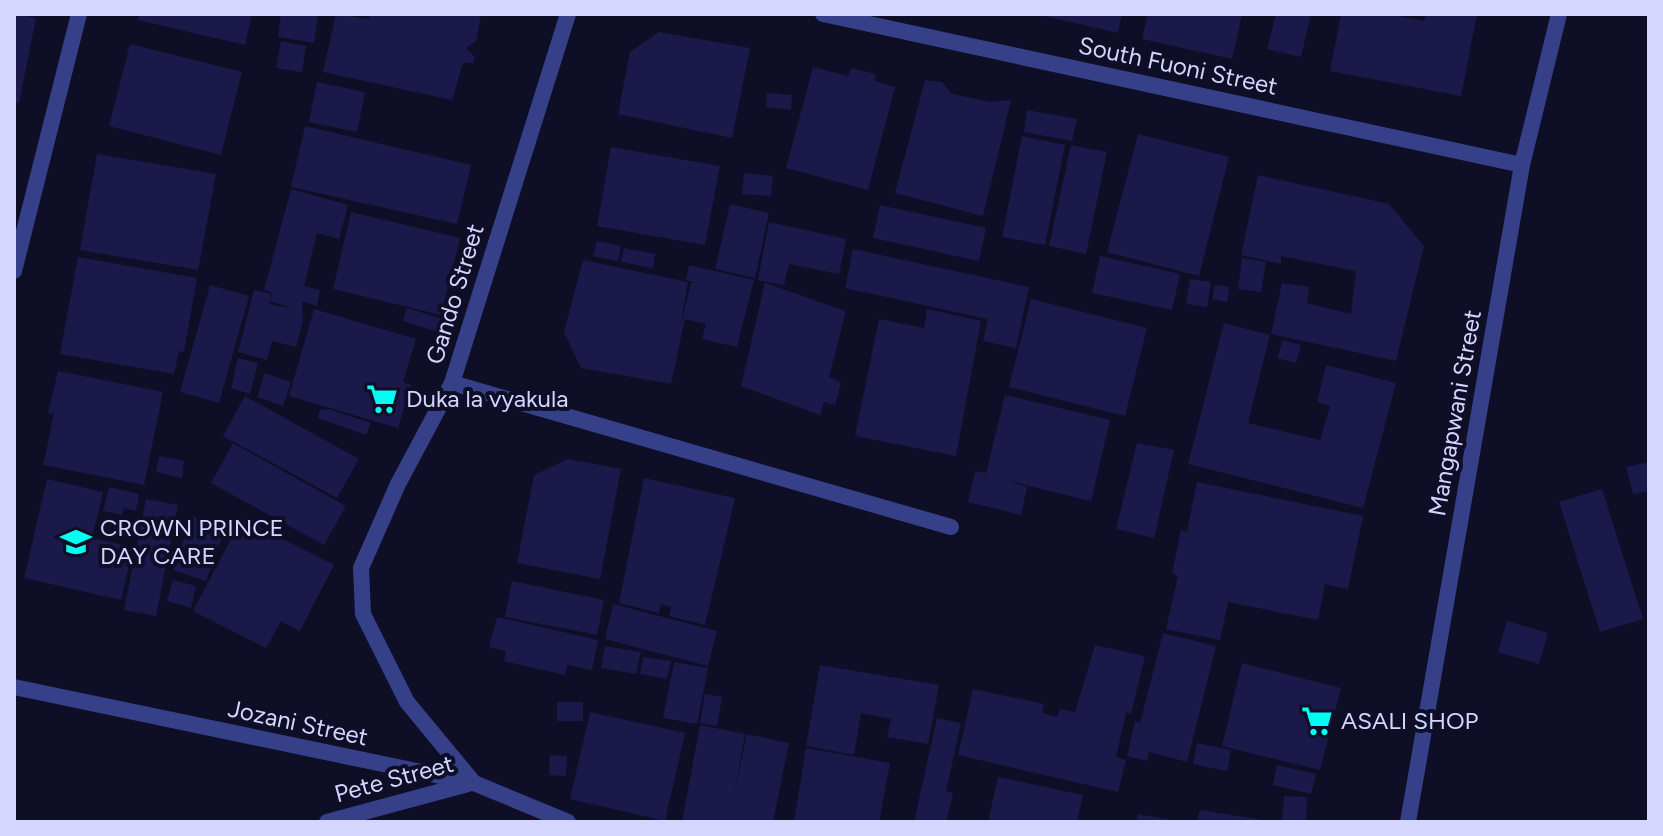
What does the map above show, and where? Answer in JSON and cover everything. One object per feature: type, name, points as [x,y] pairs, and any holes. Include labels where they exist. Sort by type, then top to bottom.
[{"type":"street","points":[[14,271],[79,14]]},
{"type":"street","name":"Gando Street","points":[[474,783],[407,702],[363,614],[361,568],[398,484],[452,383],[568,14]]},
{"type":"street","name":"South Fuoni Street","points":[[823,14],[1522,165]]},
{"type":"street","name":"Mangapwani Street","points":[[1408,822],[1522,165],[1559,14]]},
{"type":"street","points":[[452,383],[951,527]]},
{"type":"street","name":"Jozani Street","points":[[14,687],[474,783],[568,822]]},
{"type":"street","name":"Pete Street","points":[[327,822],[474,783]]},
{"type":"building","points":[[14,14],[36,18],[19,103],[14,102]]},
{"type":"building","points":[[140,14],[252,14],[245,45],[138,20]]},
{"type":"building","points":[[281,14],[318,14],[314,43],[278,37]]},
{"type":"building","points":[[336,14],[369,19],[370,14],[481,14],[476,41],[466,48],[475,57],[473,63],[463,63],[452,100],[323,72]]},
{"type":"building","points":[[1036,14],[1122,14],[1118,33]]},
{"type":"building","points":[[1148,14],[1242,14],[1232,59],[1142,39]]},
{"type":"building","points":[[1276,14],[1311,14],[1301,57],[1267,49]]},
{"type":"building","points":[[1341,14],[1388,14],[1424,21],[1426,14],[1477,14],[1461,96],[1330,71]]},
{"type":"building","points":[[659,32],[750,48],[732,138],[618,114],[630,52]]},
{"type":"building","points":[[281,41],[306,46],[302,72],[276,68]]},
{"type":"building","points":[[130,44],[242,72],[221,155],[109,126]]},
{"type":"building","points":[[813,67],[848,76],[851,68],[876,74],[874,81],[895,87],[868,190],[786,168]]},
{"type":"building","points":[[925,80],[942,82],[952,94],[992,102],[1011,100],[983,216],[895,193]]},
{"type":"building","points":[[317,82],[365,92],[357,132],[309,122]]},
{"type":"building","points":[[767,93],[792,95],[791,110],[766,107]]},
{"type":"building","points":[[1027,110],[1077,119],[1072,141],[1024,132]]},
{"type":"building","points":[[305,126],[471,165],[457,224],[291,187]]},
{"type":"building","points":[[1138,134],[1229,157],[1199,276],[1107,252]]},
{"type":"building","points":[[1022,136],[1065,145],[1045,245],[1002,237]]},
{"type":"building","points":[[1071,145],[1107,152],[1086,254],[1049,246]]},
{"type":"building","points":[[611,147],[720,166],[705,245],[597,226]]},
{"type":"building","points":[[97,154],[216,174],[198,270],[80,250]]},
{"type":"building","points":[[744,173],[773,176],[771,196],[742,194]]},
{"type":"building","points":[[1258,175],[1389,204],[1424,246],[1396,361],[1271,334],[1282,283],[1309,287],[1307,303],[1351,314],[1356,271],[1281,256],[1281,264],[1241,255]]},
{"type":"building","points":[[291,189],[348,205],[339,239],[317,233],[304,286],[320,290],[317,306],[302,301],[303,321],[296,347],[272,341],[267,360],[238,352],[254,290],[271,294],[269,304],[294,309],[270,301],[272,293],[264,290]]},
{"type":"building","points":[[730,204],[769,213],[755,278],[715,269]]},
{"type":"building","points":[[880,205],[986,228],[979,261],[873,238]]},
{"type":"building","points":[[351,212],[460,238],[441,315],[333,289]]},
{"type":"building","points":[[769,222],[846,239],[839,274],[789,264],[784,285],[758,280]]},
{"type":"building","points":[[597,241],[621,246],[618,261],[593,256]]},
{"type":"building","points":[[624,248],[655,254],[653,268],[621,262]]},
{"type":"building","points":[[853,249],[1029,287],[1016,348],[983,341],[988,319],[845,288]]},
{"type":"building","points":[[1100,256],[1180,274],[1172,310],[1092,293]]},
{"type":"building","points":[[78,257],[197,278],[184,352],[179,351],[174,374],[60,354]]},
{"type":"building","points":[[1242,258],[1266,262],[1261,292],[1238,289]]},
{"type":"building","points":[[583,260],[688,282],[681,323],[691,283],[696,283],[686,280],[689,265],[754,280],[737,347],[702,339],[706,324],[685,319],[671,384],[581,368],[564,332]]},
{"type":"building","points":[[1190,279],[1211,282],[1207,307],[1186,304]]},
{"type":"building","points":[[765,283],[846,311],[829,377],[841,383],[835,405],[824,402],[820,415],[741,386]]},
{"type":"building","points":[[210,285],[249,296],[219,403],[180,392]]},
{"type":"building","points":[[1215,285],[1229,287],[1227,302],[1212,299]]},
{"type":"building","points":[[1031,299],[1147,328],[1125,416],[1009,387]]},
{"type":"building","points":[[407,308],[442,319],[438,332],[403,321]]},
{"type":"building","points":[[314,309],[416,339],[403,382],[411,385],[398,428],[289,396]]},
{"type":"building","points":[[927,309],[981,321],[956,456],[855,436],[879,319],[924,328]]},
{"type":"building","points":[[1224,323],[1270,335],[1248,423],[1320,440],[1330,406],[1317,402],[1326,365],[1396,383],[1363,508],[1188,464]]},
{"type":"building","points":[[1283,340],[1301,345],[1296,363],[1277,358]]},
{"type":"building","points":[[238,358],[258,363],[250,394],[231,388]]},
{"type":"building","points":[[58,371],[163,392],[144,485],[43,465],[54,414],[48,413]]},
{"type":"building","points":[[265,373],[291,382],[283,406],[257,397]]},
{"type":"building","points":[[1005,395],[1110,420],[1091,501],[1005,480],[1027,487],[1021,515],[968,502],[975,471],[986,473]]},
{"type":"building","points":[[245,396],[359,459],[337,498],[223,436]]},
{"type":"building","points":[[328,409],[371,423],[366,435],[318,418],[320,410]]},
{"type":"building","points":[[233,443],[346,506],[324,545],[211,483]]},
{"type":"building","points":[[1137,443],[1174,450],[1154,538],[1116,529]]},
{"type":"building","points":[[159,456],[184,461],[182,478],[156,472]]},
{"type":"building","points":[[568,459],[621,469],[600,579],[517,563],[534,475]]},
{"type":"building","points":[[1649,462],[1649,491],[1633,494],[1626,467]]},
{"type":"building","points":[[644,478],[735,498],[705,625],[669,616],[671,607],[661,604],[659,613],[619,603]]},
{"type":"building","points":[[47,479],[103,492],[92,538],[133,547],[121,600],[24,578]]},
{"type":"building","points":[[1197,482],[1363,516],[1348,589],[1325,584],[1318,620],[1228,602],[1220,640],[1166,629],[1178,576],[1172,574],[1181,530],[1187,532]]},
{"type":"building","points":[[109,487],[139,494],[136,511],[124,508],[122,515],[103,511]]},
{"type":"building","points":[[1602,489],[1643,619],[1600,632],[1559,502]]},
{"type":"building","points":[[146,499],[178,505],[156,616],[124,610]]},
{"type":"building","points":[[192,516],[225,528],[206,581],[173,570]]},
{"type":"building","points":[[242,518],[334,565],[300,631],[281,621],[266,648],[193,611]]},
{"type":"building","points":[[173,580],[196,586],[191,608],[167,601]]},
{"type":"building","points":[[512,581],[604,600],[597,635],[505,617]]},
{"type":"building","points":[[613,604],[717,631],[708,666],[605,639]]},
{"type":"building","points":[[497,617],[598,640],[592,670],[567,665],[565,675],[504,661],[506,651],[489,647]]},
{"type":"building","points":[[1507,621],[1548,633],[1539,664],[1498,652]]},
{"type":"building","points":[[1163,633],[1216,646],[1187,762],[1149,752],[1147,761],[1127,756],[1135,721],[1140,723]]},
{"type":"building","points":[[1095,645],[1145,656],[1131,714],[1126,712],[1116,757],[1126,760],[1118,792],[958,755],[973,689],[1044,704],[1042,713],[1057,717],[1060,709],[1075,712]]},
{"type":"building","points":[[605,646],[641,652],[636,674],[601,668]]},
{"type":"building","points":[[643,657],[671,661],[667,679],[640,674]]},
{"type":"building","points":[[674,662],[708,668],[697,724],[663,718]]},
{"type":"building","points":[[1242,663],[1341,688],[1320,770],[1222,746]]},
{"type":"building","points":[[820,665],[939,685],[928,744],[887,737],[891,719],[861,713],[854,755],[806,746]]},
{"type":"building","points":[[705,694],[722,697],[717,726],[700,723]]},
{"type":"building","points":[[557,702],[583,702],[583,721],[557,721]]},
{"type":"building","points":[[590,712],[685,733],[665,821],[570,799]]},
{"type":"building","points":[[937,718],[961,723],[946,791],[953,793],[947,820],[914,822]]},
{"type":"building","points":[[700,725],[745,734],[735,790],[747,734],[789,743],[773,822],[682,822]]},
{"type":"building","points":[[1197,743],[1231,750],[1227,771],[1193,764]]},
{"type":"building","points":[[806,748],[890,763],[879,822],[794,822]]},
{"type":"building","points":[[550,755],[567,756],[566,776],[549,775]]},
{"type":"building","points":[[1277,765],[1316,774],[1311,794],[1273,785]]},
{"type":"building","points":[[998,777],[1083,795],[1077,822],[988,822]]},
{"type":"building","points":[[1284,796],[1307,797],[1306,822],[1282,822]]},
{"type":"building","points":[[1200,810],[1263,820],[1197,822]]},
{"type":"building","points":[[1138,814],[1172,820],[1172,822],[1136,822]]},
{"type":"place","name":"Duka la vyakula","points":[[382,399]]},
{"type":"place","name":"CROWN PRINCE DAY CARE","points":[[76,542]]},
{"type":"place","name":"ASALI SHOP","points":[[1317,721]]}]
